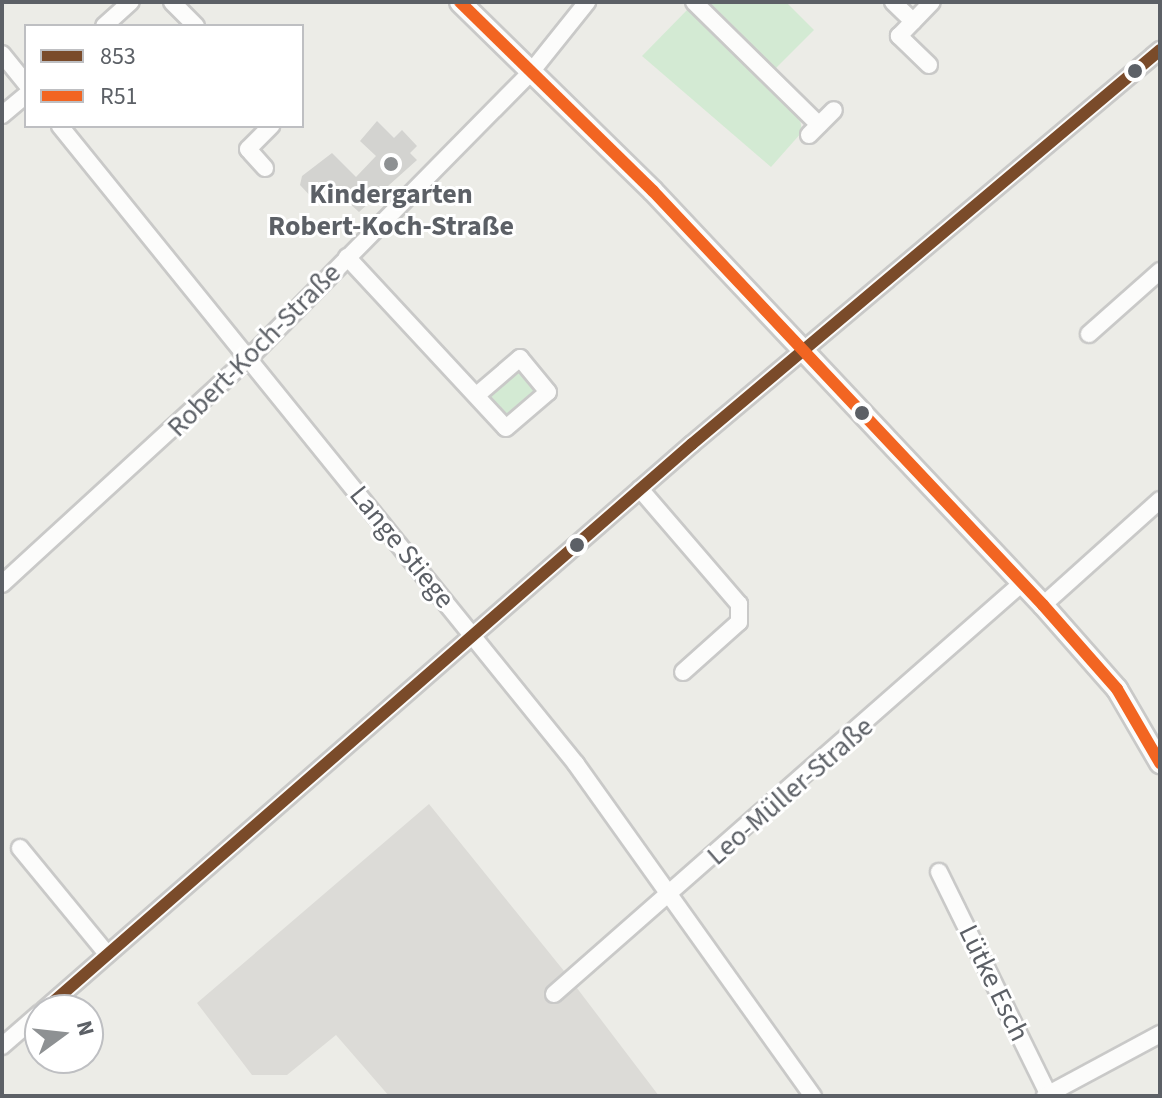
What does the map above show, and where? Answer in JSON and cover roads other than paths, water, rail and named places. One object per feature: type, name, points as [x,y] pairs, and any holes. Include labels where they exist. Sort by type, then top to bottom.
[{"type":"street","points":[[106,24],[131,2]]},
{"type":"street","points":[[172,2],[194,24]]},
{"type":"street","points":[[460,2],[803,350],[1043,605],[1117,689],[1160,763]]},
{"type":"street","name":"Robert-Koch-Straße","points":[[2,584],[249,358],[531,72],[587,2]]},
{"type":"street","points":[[694,2],[814,130],[834,110]]},
{"type":"street","points":[[893,2],[913,21]]},
{"type":"street","points":[[929,65],[899,36],[932,2]]},
{"type":"street","points":[[62,994],[640,489],[1160,50]]},
{"type":"street","points":[[2,54],[24,82]]},
{"type":"street","points":[[2,115],[24,97]]},
{"type":"street","name":"Lange Stiege","points":[[62,128],[472,635],[671,895],[813,1096]]},
{"type":"street","points":[[265,168],[248,149],[269,128]]},
{"type":"street","points":[[347,257],[477,395]]},
{"type":"street","points":[[1089,334],[1160,271]]},
{"type":"street","points":[[640,489],[739,604],[739,622],[683,672]]},
{"type":"street","points":[[1043,605],[1160,500]]},
{"type":"street","name":"Leo-Müller-Straße","points":[[554,994],[671,895],[1022,583]]},
{"type":"street","points":[[20,848],[107,954]]},
{"type":"street","name":"Lütke Esch","points":[[939,872],[1047,1096],[1160,1034]]},
{"type":"street","points":[[2,1046],[24,1027]]},
{"type":"place","name":"Kindergarten Robert-Koch-Straße","points":[[391,164]]}]
